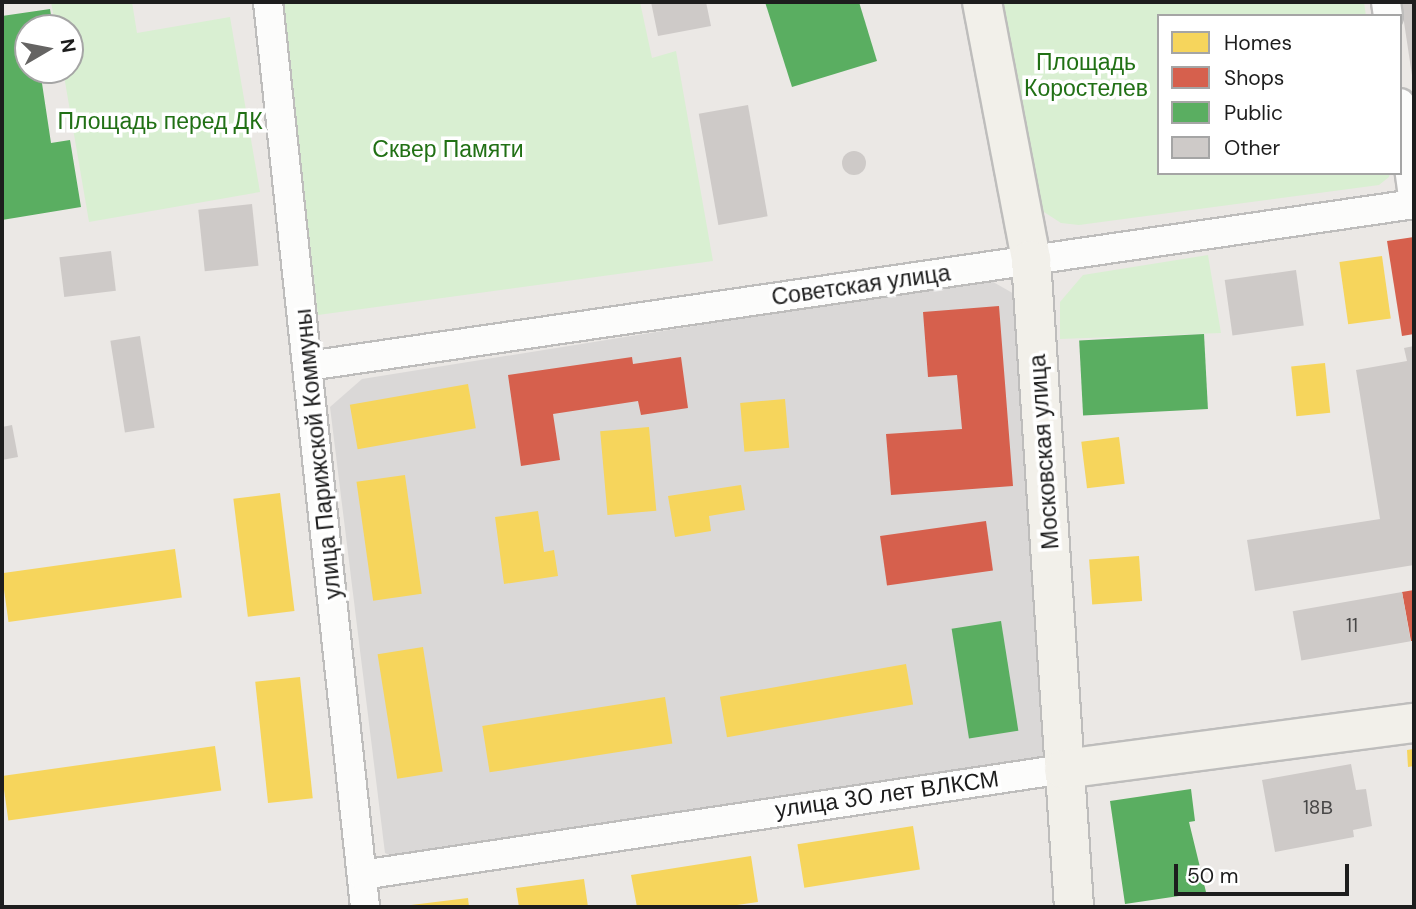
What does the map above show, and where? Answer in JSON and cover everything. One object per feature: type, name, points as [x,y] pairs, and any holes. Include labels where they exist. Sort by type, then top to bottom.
[{"type":"street","name":"улица Парижской Коммуны","points":[[268,2],[365,907]]},
{"type":"street","name":"Московская улица","points":[[982,2],[1031,260],[1074,907]]},
{"type":"street","points":[[1402,117],[1414,204]]},
{"type":"street","name":"Советская улица","points":[[309,366],[1414,204]]},
{"type":"street","name":"улица 30 лет ВЛКСМ","points":[[362,875],[1064,769],[1414,723]]},
{"type":"shaded area","points":[[988,279],[1016,295],[1047,756],[1021,781],[423,872],[385,853],[330,407],[362,379]]},
{"type":"green space","name":"Площадь перед ДК","points":[[51,2],[132,2],[137,33],[230,17],[260,192],[89,222],[65,84],[84,84],[84,14],[53,14]]},
{"type":"green space","name":"Сквер Памяти","points":[[282,2],[640,2],[652,58],[676,51],[713,261],[318,315]]},
{"type":"green space","name":"Площадь Коростелев","points":[[998,2],[1364,2],[1366,14],[1157,14],[1157,175],[1390,175],[1379,185],[1079,225],[1061,223],[1044,212],[1033,189]]},
{"type":"green space","points":[[1208,255],[1221,333],[1060,339],[1060,302],[1083,275]]},
{"type":"building: Homes","points":[[1382,256],[1391,318],[1348,324],[1339,262]]},
{"type":"building: Homes","points":[[1325,363],[1330,413],[1296,416],[1291,367]]},
{"type":"building: Homes","points":[[468,384],[476,428],[358,449],[350,405]]},
{"type":"building: Homes","points":[[785,399],[789,448],[744,452],[740,403]]},
{"type":"building: Homes","points":[[649,427],[656,511],[608,515],[600,431]]},
{"type":"building: Homes","points":[[1119,437],[1125,484],[1087,488],[1081,442]]},
{"type":"building: Homes","points":[[405,475],[422,594],[373,601],[356,482]]},
{"type":"building: Homes","points":[[741,485],[745,510],[709,516],[711,531],[675,537],[668,496]]},
{"type":"building: Homes","points":[[280,493],[295,611],[248,617],[233,499]]},
{"type":"building: Homes","points":[[538,511],[544,552],[554,550],[558,576],[504,584],[495,517]]},
{"type":"building: Homes","points":[[175,549],[182,598],[9,622],[2,573]]},
{"type":"building: Homes","points":[[1139,556],[1142,601],[1092,604],[1089,559]]},
{"type":"building: Homes","points":[[423,647],[443,771],[397,779],[378,654]]},
{"type":"building: Homes","points":[[906,664],[913,704],[727,737],[720,697]]},
{"type":"building: Homes","points":[[300,677],[313,798],[268,803],[255,682]]},
{"type":"building: Homes","points":[[665,697],[672,743],[490,772],[482,726]]},
{"type":"building: Homes","points":[[215,746],[221,791],[8,820],[2,776]]},
{"type":"building: Homes","points":[[1414,749],[1414,766],[1408,767],[1407,750]]},
{"type":"building: Homes","points":[[913,826],[920,869],[804,888],[797,844]]},
{"type":"building: Homes","points":[[751,856],[758,902],[723,907],[637,907],[631,875]]},
{"type":"building: Homes","points":[[584,879],[588,907],[519,907],[516,888]]},
{"type":"building: Homes","points":[[468,898],[469,907],[403,907],[403,906]]},
{"type":"building: Shops","points":[[1414,237],[1414,334],[1402,336],[1387,241]]},
{"type":"building: Shops","points":[[999,306],[1013,486],[891,495],[886,434],[962,429],[957,375],[928,377],[923,312]]},
{"type":"building: Shops","points":[[632,357],[633,364],[681,357],[688,408],[641,415],[638,401],[553,414],[560,460],[521,466],[508,375]]},
{"type":"building: Shops","points":[[986,521],[993,571],[887,585],[880,536]]},
{"type":"building: Shops","points":[[1414,590],[1414,641],[1411,641],[1402,592]]},
{"type":"building: Public","points":[[765,2],[859,2],[877,61],[792,87]]},
{"type":"building: Public","points":[[50,9],[51,14],[16,14]]},
{"type":"building: Public","points":[[14,14],[14,84],[42,84],[51,143],[70,140],[81,207],[2,220],[2,16]]},
{"type":"building: Public","points":[[1204,334],[1208,409],[1083,415],[1079,341]]},
{"type":"building: Public","points":[[1001,621],[1018,731],[969,738],[952,629]]},
{"type":"building: Public","points":[[1191,789],[1195,821],[1189,822],[1206,892],[1125,904],[1110,801]]},
{"type":"building: Other","points":[[651,2],[706,2],[711,26],[658,36]]},
{"type":"building: Other","points":[[1401,2],[1414,2],[1414,82],[1413,82]]},
{"type":"building: Other","points":[[748,105],[768,216],[718,225],[699,114]]},
{"type":"building: Other","points":[[854,151],[865,158],[866,163],[859,174],[854,175],[843,168],[842,163],[849,152]]},
{"type":"building: Other","points":[[252,204],[258,266],[205,271],[198,210]]},
{"type":"building: Other","points":[[111,251],[116,291],[64,297],[59,257]]},
{"type":"building: Other","points":[[1296,270],[1304,325],[1232,335],[1225,280]]},
{"type":"building: Other","points":[[140,336],[155,428],[125,433],[110,341]]},
{"type":"building: Other","points":[[1414,346],[1414,565],[1255,591],[1247,540],[1380,519],[1356,370],[1407,361],[1404,348]]},
{"type":"building: Other","points":[[12,425],[18,457],[2,460],[2,427]]},
{"type":"building: Other","points":[[1402,592],[1411,641],[1301,661],[1293,611]]},
{"type":"building: Other","points":[[1351,764],[1356,790],[1366,789],[1372,826],[1353,830],[1354,837],[1275,852],[1262,780]]}]
